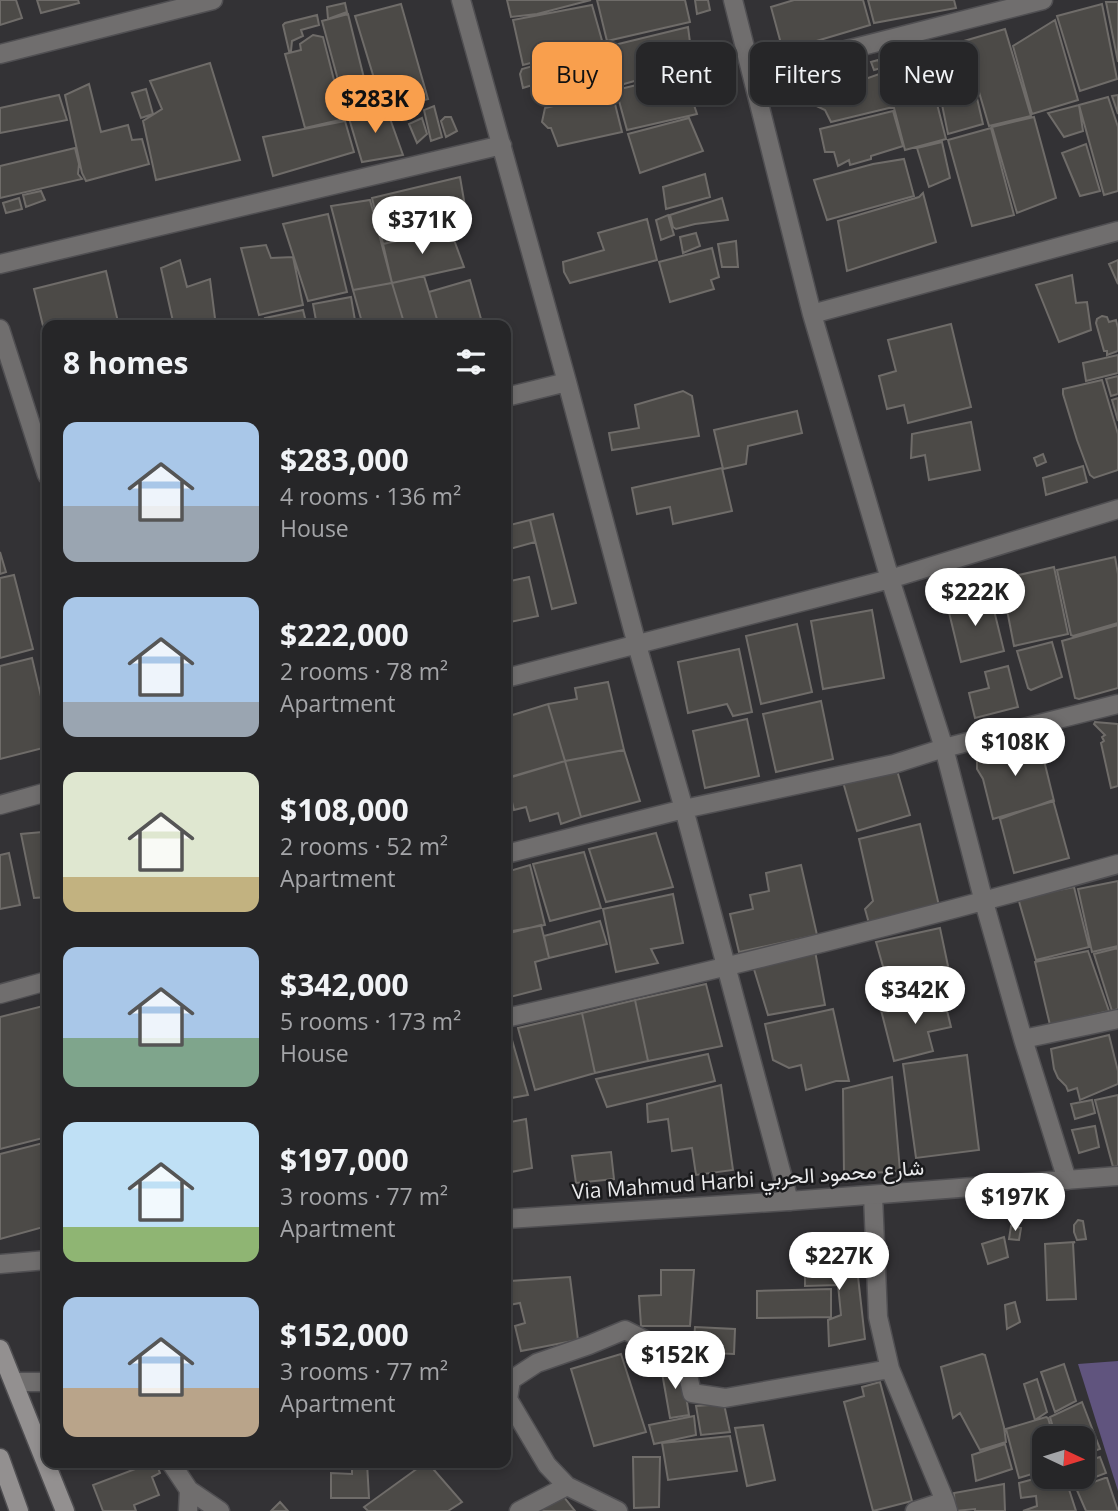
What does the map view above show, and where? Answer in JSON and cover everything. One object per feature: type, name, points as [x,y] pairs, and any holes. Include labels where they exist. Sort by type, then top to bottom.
[{"type":"main road","points":[[0,1349],[42,1453]]},
{"type":"main road","points":[[0,1458],[19,1511]]},
{"type":"main road","points":[[48,1468],[65,1511]]},
{"type":"street","points":[[0,54],[213,0]]},
{"type":"street","points":[[461,0],[789,1200]]},
{"type":"street","points":[[733,0],[750,66]]},
{"type":"street","points":[[866,45],[1043,0]]},
{"type":"street","points":[[760,105],[812,314],[890,579],[944,748],[1023,1039],[1067,1180]]},
{"type":"street","points":[[0,264],[502,145]]},
{"type":"street","points":[[812,314],[1118,232]]},
{"type":"street","points":[[0,329],[42,459]]},
{"type":"street","points":[[511,396],[567,382]]},
{"type":"street","points":[[511,677],[890,579],[1118,509]]},
{"type":"street","points":[[511,853],[684,809],[894,764],[944,748],[1118,704]]},
{"type":"street","points":[[0,806],[42,793]]},
{"type":"street","points":[[511,1017],[726,967],[984,902],[1118,864]]},
{"type":"street","points":[[0,994],[42,982]]},
{"type":"street","points":[[1023,1039],[1118,1019]]},
{"type":"street","name":"Via Mahmud Harbi شارع محمود الحربي","points":[[511,1219],[1118,1176]]},
{"type":"street","points":[[873,1195],[878,1317],[890,1369],[947,1506],[915,1511]]},
{"type":"street","points":[[0,1264],[42,1260]]},
{"type":"street","points":[[511,1380],[537,1363],[625,1330],[685,1362],[692,1393],[725,1398],[890,1369]]},
{"type":"street","points":[[14,1382],[42,1382]]},
{"type":"street","points":[[511,1406],[547,1465],[567,1486],[618,1511]]},
{"type":"street","points":[[174,1468],[189,1490],[220,1511]]},
{"type":"street","points":[[519,1511],[567,1486]]},
{"type":"street","points":[[188,1511],[189,1490]]},
{"type":"shaded area","points":[[1118,1361],[1118,1491],[1078,1364]]},
{"type":"building","points":[[0,0],[16,0],[22,18],[0,25]]},
{"type":"building","points":[[37,0],[78,0],[79,3],[41,13]]},
{"type":"building","points":[[507,0],[591,0],[537,14],[511,17]]},
{"type":"building","points":[[597,0],[685,0],[690,22],[607,41]]},
{"type":"building","points":[[695,0],[708,0],[710,10],[697,14]]},
{"type":"building","points":[[794,0],[863,0],[870,25],[813,42],[781,42],[771,7]]},
{"type":"building","points":[[868,0],[954,0],[956,8],[874,23]]},
{"type":"building","points":[[1106,2],[1118,2],[1118,62]]},
{"type":"building","points":[[345,3],[347,12],[328,19],[327,7]]},
{"type":"building","points":[[401,4],[428,99],[384,111],[355,16]]},
{"type":"building","points":[[1102,4],[1117,79],[1080,91],[1057,16]]},
{"type":"building","points":[[592,5],[602,42],[532,42],[532,63],[523,65],[513,20]]},
{"type":"building","points":[[348,14],[366,86],[372,81],[376,104],[347,113],[322,21]]},
{"type":"building","points":[[317,15],[319,25],[301,30],[303,36],[292,41],[289,51],[283,25]]},
{"type":"building","points":[[1055,20],[1078,100],[1032,114],[1013,46]]},
{"type":"building","points":[[688,27],[690,42],[636,42],[636,81],[622,85],[622,43]]},
{"type":"building","points":[[1005,29],[1031,116],[989,126],[978,89],[978,42],[964,41]]},
{"type":"building","points":[[313,35],[323,37],[344,119],[305,128],[285,54],[301,50],[300,44]]},
{"type":"building","points":[[878,60],[880,68],[874,70],[871,62]]},
{"type":"building","points":[[210,63],[240,160],[156,180],[143,121],[162,109],[150,81]]},
{"type":"building","points":[[532,66],[532,85],[523,88],[520,74],[522,69]]},
{"type":"building","points":[[880,74],[880,105],[893,107],[831,122],[825,110],[814,105],[866,105],[866,79]]},
{"type":"building","points":[[89,84],[101,132],[128,125],[132,140],[142,139],[149,164],[86,181],[65,95]]},
{"type":"building","points":[[636,85],[636,105],[694,105],[697,114],[627,130],[620,105],[622,89]]},
{"type":"building","points":[[146,89],[153,114],[141,118],[132,93]]},
{"type":"building","points":[[59,95],[67,120],[0,133],[0,108]]},
{"type":"building","points":[[1118,95],[1118,114],[1112,96]]},
{"type":"building","points":[[1108,97],[1118,127],[1118,191],[1104,195],[1079,105]]},
{"type":"building","points":[[978,102],[983,124],[948,134],[942,105],[978,105]]},
{"type":"building","points":[[558,105],[615,105],[622,132],[558,146],[551,128],[542,122],[545,108]]},
{"type":"building","points":[[893,105],[937,105],[946,139],[905,150]]},
{"type":"building","points":[[1079,105],[1083,131],[1064,137],[1048,113]]},
{"type":"building","points":[[378,106],[381,114],[388,113],[403,155],[362,162],[348,115]]},
{"type":"building","points":[[434,106],[442,137],[431,141],[424,110]]},
{"type":"building","points":[[893,111],[903,146],[871,156],[871,159],[850,165],[849,160],[838,166],[834,152],[825,152],[820,129]]},
{"type":"building","points":[[445,117],[451,117],[457,131],[446,137],[441,121]]},
{"type":"building","points":[[1034,117],[1056,198],[1017,213],[992,127]]},
{"type":"building","points":[[422,118],[427,134],[417,143],[409,124]]},
{"type":"building","points":[[689,118],[703,151],[640,173],[628,134]]},
{"type":"building","points":[[345,121],[354,152],[273,176],[263,137]]},
{"type":"building","points":[[991,128],[1014,215],[972,226],[948,140]]},
{"type":"building","points":[[942,142],[950,178],[929,187],[917,148]]},
{"type":"building","points":[[1086,144],[1100,191],[1080,196],[1062,153]]},
{"type":"building","points":[[75,148],[79,164],[78,174],[82,179],[0,198],[0,166]]},
{"type":"building","points":[[904,159],[914,196],[827,220],[814,180],[873,164]]},
{"type":"building","points":[[705,174],[710,197],[666,209],[663,187]]},
{"type":"building","points":[[460,177],[468,224],[383,244],[372,198]]},
{"type":"building","points":[[41,191],[45,200],[26,207],[23,195]]},
{"type":"building","points":[[923,193],[936,242],[847,271],[838,221],[919,197]]},
{"type":"building","points":[[19,198],[22,209],[6,213],[3,203]]},
{"type":"building","points":[[722,198],[728,220],[676,229],[673,227],[670,215]]},
{"type":"building","points":[[370,200],[392,283],[353,290],[331,206]]},
{"type":"building","points":[[328,214],[347,292],[308,301],[283,224]]},
{"type":"building","points":[[668,215],[674,235],[661,240],[656,220]]},
{"type":"building","points":[[647,219],[657,260],[570,283],[564,272],[563,262],[604,250],[598,233]]},
{"type":"building","points":[[450,229],[464,267],[392,283],[383,244]]},
{"type":"building","points":[[696,233],[700,246],[683,253],[680,237]]},
{"type":"building","points":[[736,241],[738,267],[722,267],[718,244]]},
{"type":"building","points":[[266,245],[271,258],[293,257],[303,305],[259,315],[241,248]]},
{"type":"building","points":[[712,248],[719,277],[711,280],[714,289],[670,302],[659,262]]},
{"type":"building","points":[[180,260],[187,287],[210,279],[215,320],[173,320],[161,268]]},
{"type":"building","points":[[1118,260],[1118,284],[1109,264]]},
{"type":"building","points":[[106,271],[118,320],[42,322],[34,289]]},
{"type":"building","points":[[1072,275],[1076,303],[1087,302],[1091,330],[1059,342],[1036,285]]},
{"type":"building","points":[[424,276],[437,320],[403,320],[392,283]]},
{"type":"building","points":[[470,280],[481,320],[437,320],[429,292]]},
{"type":"building","points":[[392,283],[403,320],[361,320],[353,290]]},
{"type":"building","points":[[351,297],[355,320],[316,320],[313,304]]},
{"type":"building","points":[[303,310],[306,320],[266,320]]},
{"type":"building","points":[[1102,316],[1107,317],[1109,322],[1116,320],[1118,328],[1118,351],[1107,355],[1096,323]]},
{"type":"building","points":[[951,324],[971,407],[908,423],[904,405],[887,409],[879,376],[896,371],[888,340]]},
{"type":"building","points":[[1118,355],[1118,373],[1086,381],[1083,363]]},
{"type":"building","points":[[1118,376],[1118,394],[1111,396],[1106,379]]},
{"type":"building","points":[[1102,380],[1118,434],[1118,470],[1094,478],[1090,475],[1077,440],[1063,389]]},
{"type":"building","points":[[683,391],[692,396],[699,436],[612,450],[609,433],[639,428],[635,405]]},
{"type":"building","points":[[1118,398],[1118,421],[1112,400]]},
{"type":"building","points":[[797,411],[802,433],[748,446],[746,464],[723,469],[714,430]]},
{"type":"building","points":[[971,422],[980,470],[929,480],[925,455],[911,458],[912,434]]},
{"type":"building","points":[[1043,454],[1046,462],[1037,466],[1034,458]]},
{"type":"building","points":[[1083,466],[1087,482],[1046,495],[1043,478]]},
{"type":"building","points":[[722,468],[732,511],[673,524],[670,507],[637,514],[632,488]]},
{"type":"building","points":[[553,514],[576,603],[552,609],[530,520]]},
{"type":"building","points":[[530,520],[535,542],[511,549],[511,525]]},
{"type":"building","points":[[0,552],[6,572],[0,574]]},
{"type":"building","points":[[1115,557],[1118,574],[1118,623],[1071,635],[1057,570]]},
{"type":"building","points":[[1054,567],[1068,634],[1014,646],[1001,579]]},
{"type":"building","points":[[14,575],[33,649],[0,658],[0,578]]},
{"type":"building","points":[[529,577],[538,616],[511,622],[511,581]]},
{"type":"building","points":[[990,594],[1004,651],[961,662],[947,604]]},
{"type":"building","points":[[872,610],[884,678],[823,689],[811,621]]},
{"type":"building","points":[[797,624],[812,692],[761,704],[746,636]]},
{"type":"building","points":[[1118,625],[1118,688],[1075,698],[1062,641]]},
{"type":"building","points":[[1052,642],[1062,677],[1031,690],[1028,688],[1017,651]]},
{"type":"building","points":[[739,649],[752,712],[733,716],[727,704],[688,713],[678,662]]},
{"type":"building","points":[[32,658],[42,701],[42,748],[0,759],[0,666]]},
{"type":"building","points":[[1008,666],[1018,707],[975,718],[969,693],[989,688],[985,672]]},
{"type":"building","points":[[608,682],[624,750],[565,761],[548,704],[577,699],[575,688]]},
{"type":"building","points":[[821,701],[833,759],[776,772],[763,714]]},
{"type":"building","points":[[548,704],[565,761],[512,777],[511,715]]},
{"type":"building","points":[[747,719],[759,776],[705,788],[693,731]]},
{"type":"building","points":[[1095,722],[1118,724],[1118,786],[1111,788],[1101,743],[1105,735]]},
{"type":"building","points":[[1039,740],[1054,801],[993,819],[983,779],[977,769],[977,754]]},
{"type":"building","points":[[624,750],[640,801],[581,817],[565,761]]},
{"type":"building","points":[[565,761],[581,817],[561,824],[558,813],[530,821],[526,807],[514,810],[511,777]]},
{"type":"building","points":[[896,767],[910,815],[857,831],[843,782]]},
{"type":"building","points":[[1053,800],[1069,858],[1014,873],[1000,819]]},
{"type":"building","points":[[920,824],[940,910],[870,927],[865,909],[873,901],[859,839]]},
{"type":"building","points":[[42,832],[42,897],[34,898],[21,834]]},
{"type":"building","points":[[656,833],[673,887],[606,902],[589,849]]},
{"type":"building","points":[[584,852],[601,908],[550,921],[533,864]]},
{"type":"building","points":[[9,853],[20,905],[0,909],[0,855]]},
{"type":"building","points":[[530,865],[545,925],[511,931],[511,871]]},
{"type":"building","points":[[801,865],[817,935],[739,952],[730,914],[753,909],[750,895],[769,891],[766,873]]},
{"type":"building","points":[[1118,881],[1118,946],[1092,952],[1078,889]]},
{"type":"building","points":[[1074,887],[1089,947],[1036,960],[1018,898]]},
{"type":"building","points":[[673,894],[683,943],[651,949],[658,963],[616,972],[603,909]]},
{"type":"building","points":[[600,921],[607,944],[549,958],[544,936]]},
{"type":"building","points":[[541,925],[549,958],[535,962],[541,989],[511,997],[511,933]]},
{"type":"building","points":[[940,928],[952,985],[892,998],[876,942]]},
{"type":"building","points":[[1118,948],[1118,1009],[1112,1011],[1094,954]]},
{"type":"building","points":[[815,951],[825,1005],[768,1015],[753,966]]},
{"type":"building","points":[[1088,951],[1109,1011],[1050,1025],[1035,962]]},
{"type":"building","points":[[706,984],[722,1046],[648,1061],[635,1000]]},
{"type":"building","points":[[943,994],[951,1027],[928,1032],[933,1051],[894,1061],[881,1010]]},
{"type":"building","points":[[635,1000],[648,1061],[595,1073],[582,1013]]},
{"type":"building","points":[[42,1006],[42,1138],[0,1149],[0,1017]]},
{"type":"building","points":[[833,1009],[849,1081],[836,1081],[806,1090],[801,1065],[789,1068],[773,1060],[765,1024]]},
{"type":"building","points":[[582,1013],[595,1073],[535,1090],[518,1028]]},
{"type":"building","points":[[1109,1035],[1118,1071],[1118,1084],[1080,1100],[1077,1088],[1068,1091],[1058,1078],[1051,1049]]},
{"type":"building","points":[[511,1040],[528,1095],[511,1098]]},
{"type":"building","points":[[708,1054],[715,1081],[607,1107],[596,1079]]},
{"type":"building","points":[[967,1055],[979,1150],[916,1158],[903,1064]]},
{"type":"building","points":[[892,1077],[900,1171],[844,1175],[843,1089]]},
{"type":"building","points":[[721,1085],[733,1170],[696,1175],[692,1148],[672,1151],[668,1119],[648,1122],[647,1104]]},
{"type":"building","points":[[1118,1095],[1118,1166],[1113,1167],[1095,1100]]},
{"type":"building","points":[[1092,1100],[1095,1113],[1075,1119],[1071,1104]]},
{"type":"building","points":[[526,1119],[532,1168],[511,1172],[511,1122]]},
{"type":"building","points":[[1095,1126],[1099,1147],[1079,1153],[1072,1130]]},
{"type":"building","points":[[42,1143],[42,1227],[0,1239],[0,1154]]},
{"type":"building","points":[[611,1152],[614,1179],[576,1183],[572,1156]]},
{"type":"building","points":[[1078,1220],[1083,1221],[1086,1239],[1077,1240],[1074,1225]]},
{"type":"building","points":[[1011,1226],[1021,1228],[1019,1240],[1009,1239]]},
{"type":"building","points":[[1004,1237],[1008,1257],[988,1264],[982,1244]]},
{"type":"building","points":[[1075,1242],[1076,1299],[1047,1300],[1045,1244]]},
{"type":"building","points":[[855,1250],[865,1339],[829,1346],[828,1320],[841,1315],[838,1285],[805,1286],[805,1253]]},
{"type":"building","points":[[661,1270],[694,1270],[690,1326],[641,1326],[639,1296],[661,1295]]},
{"type":"building","points":[[570,1277],[578,1340],[521,1351],[515,1326],[525,1323],[520,1303],[511,1305],[511,1281]]},
{"type":"building","points":[[831,1289],[831,1317],[757,1318],[757,1291]]},
{"type":"building","points":[[1015,1302],[1020,1322],[1007,1329],[1005,1305]]},
{"type":"building","points":[[695,1327],[735,1329],[734,1354],[712,1353],[711,1366],[692,1365]]},
{"type":"building","points":[[621,1354],[646,1432],[594,1446],[571,1369]]},
{"type":"building","points":[[985,1355],[1006,1442],[980,1450],[960,1413],[953,1418],[941,1367]]},
{"type":"building","points":[[681,1364],[689,1415],[670,1418],[661,1367]]},
{"type":"building","points":[[1064,1364],[1076,1401],[1055,1412],[1041,1372]]},
{"type":"building","points":[[1037,1379],[1047,1412],[1035,1420],[1024,1384]]},
{"type":"building","points":[[880,1382],[912,1501],[873,1511],[844,1402],[864,1396],[862,1387]]},
{"type":"building","points":[[1082,1402],[1091,1426],[1053,1426],[1050,1417]]},
{"type":"building","points":[[724,1404],[730,1432],[701,1435],[696,1406]]},
{"type":"building","points":[[694,1416],[696,1435],[654,1444],[649,1425]]},
{"type":"building","points":[[1048,1418],[1050,1426],[1032,1426],[1032,1474],[1019,1478],[1006,1429]]},
{"type":"building","points":[[763,1425],[775,1480],[747,1486],[735,1428]]},
{"type":"building","points":[[730,1436],[737,1471],[668,1480],[662,1443]]},
{"type":"building","points":[[1005,1444],[1012,1469],[976,1481],[972,1455]]},
{"type":"building","points":[[633,1457],[660,1457],[659,1507],[634,1508]]},
{"type":"building","points":[[1100,1457],[1106,1473],[1096,1477],[1096,1458]]},
{"type":"building","points":[[138,1468],[158,1468],[160,1473],[152,1477],[159,1495],[134,1505],[136,1511],[103,1511],[93,1485]]},
{"type":"building","points":[[352,1468],[367,1468],[369,1498],[331,1498],[331,1473],[352,1474]]},
{"type":"building","points":[[418,1468],[432,1468],[462,1502],[448,1511],[368,1511],[364,1507]]},
{"type":"building","points":[[1107,1478],[1118,1511],[1086,1511],[1076,1489],[1096,1489],[1096,1481]]},
{"type":"building","points":[[1032,1480],[1032,1489],[1069,1489],[1076,1511],[1023,1511],[1037,1506],[1036,1496],[1021,1498],[1019,1483]]},
{"type":"building","points":[[1004,1484],[1005,1511],[955,1511],[954,1493]]},
{"type":"building","points":[[556,1487],[575,1511],[518,1511]]},
{"type":"building","points":[[280,1502],[288,1511],[271,1511]]}]
